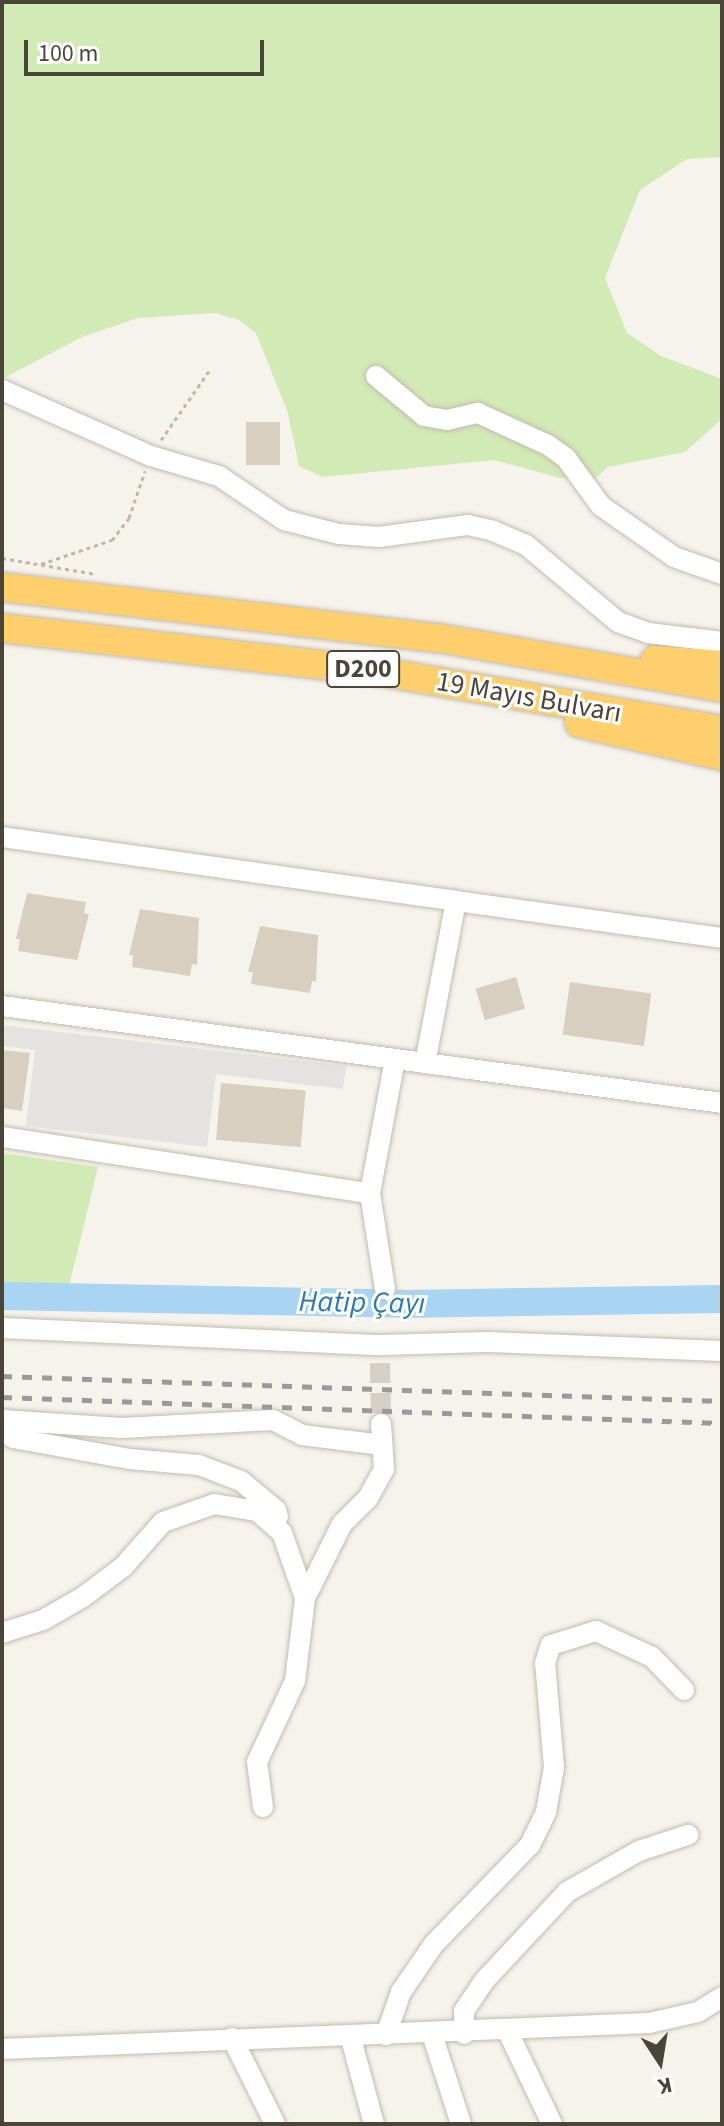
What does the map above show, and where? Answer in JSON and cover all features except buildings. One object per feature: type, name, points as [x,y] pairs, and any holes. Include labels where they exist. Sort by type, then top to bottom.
[{"type":"highway","name":"19 Mayıs Bulvarı","points":[[4,587],[439,638],[722,688]]},
{"type":"highway","name":"19 Mayıs Bulvarı","points":[[2,628],[376,671],[722,730]]},
{"type":"highway","points":[[439,638],[722,665]]},
{"type":"highway","points":[[376,671],[722,756]]},
{"type":"street","points":[[376,376],[424,416],[447,420],[478,413],[548,445],[566,458],[601,506],[674,557],[722,574]]},
{"type":"street","points":[[2,390],[151,456],[219,476],[284,520],[339,534],[379,537],[468,525],[493,531],[526,545],[618,622],[648,633],[722,642]]},
{"type":"street","points":[[2,837],[722,938]]},
{"type":"street","points":[[425,1063],[456,901]]},
{"type":"street","points":[[2,1006],[722,1103]]},
{"type":"street","points":[[385,1289],[370,1193],[395,1059]]},
{"type":"street","points":[[2,1137],[370,1193]]},
{"type":"street","points":[[2,1328],[380,1354],[487,1342],[722,1351]]},
{"type":"street","points":[[2,1420],[122,1428],[273,1420],[302,1435],[382,1445]]},
{"type":"street","points":[[263,1807],[257,1762],[295,1681],[305,1598],[342,1524],[368,1498],[379,1479],[381,1424]]},
{"type":"street","points":[[2,1431],[13,1438],[130,1459],[199,1465],[241,1481],[276,1510],[305,1598]]},
{"type":"street","points":[[2,1633],[43,1620],[83,1597],[123,1567],[163,1522],[176,1517],[214,1504],[257,1511],[282,1533]]},
{"type":"street","points":[[386,2035],[401,1992],[434,1944],[530,1845],[546,1812],[554,1767],[545,1663],[551,1645],[596,1631],[652,1657],[684,1690]]},
{"type":"street","points":[[464,2034],[464,2011],[485,1980],[567,1892],[639,1851],[688,1835]]},
{"type":"street","points":[[2,2049],[232,2038],[464,2034],[649,2023],[698,2012],[722,1997]]},
{"type":"street","points":[[508,2032],[552,2124]]},
{"type":"street","points":[[432,2034],[461,2124]]},
{"type":"street","points":[[350,2035],[374,2124]]},
{"type":"street","points":[[232,2038],[275,2124]]},
{"type":"path","points":[[39,565],[112,540],[129,518],[151,456],[176,413],[209,371]]},
{"type":"green space","points":[[2,2],[722,2],[722,157],[687,159],[640,190],[605,278],[627,333],[661,356],[722,379],[722,419],[685,452],[608,467],[592,481],[560,478],[494,460],[323,477],[299,466],[288,413],[256,333],[239,320],[214,313],[138,318],[82,337],[2,379]]},
{"type":"green space","points":[[2,1153],[98,1167],[69,1286],[2,1283]]},
{"type":"shaded area","points":[[2,1025],[346,1066],[343,1089],[216,1074],[207,1147],[26,1126],[35,1050],[2,1046]]},
{"type":"waterway","name":"Hatip Çayı","points":[[2,1296],[404,1304],[722,1299]]},
{"type":"tunnel","points":[[380,1363],[381,1424]]},
{"type":"railway","points":[[2,1376],[722,1401]]},
{"type":"railway","points":[[2,1397],[722,1423]]}]
